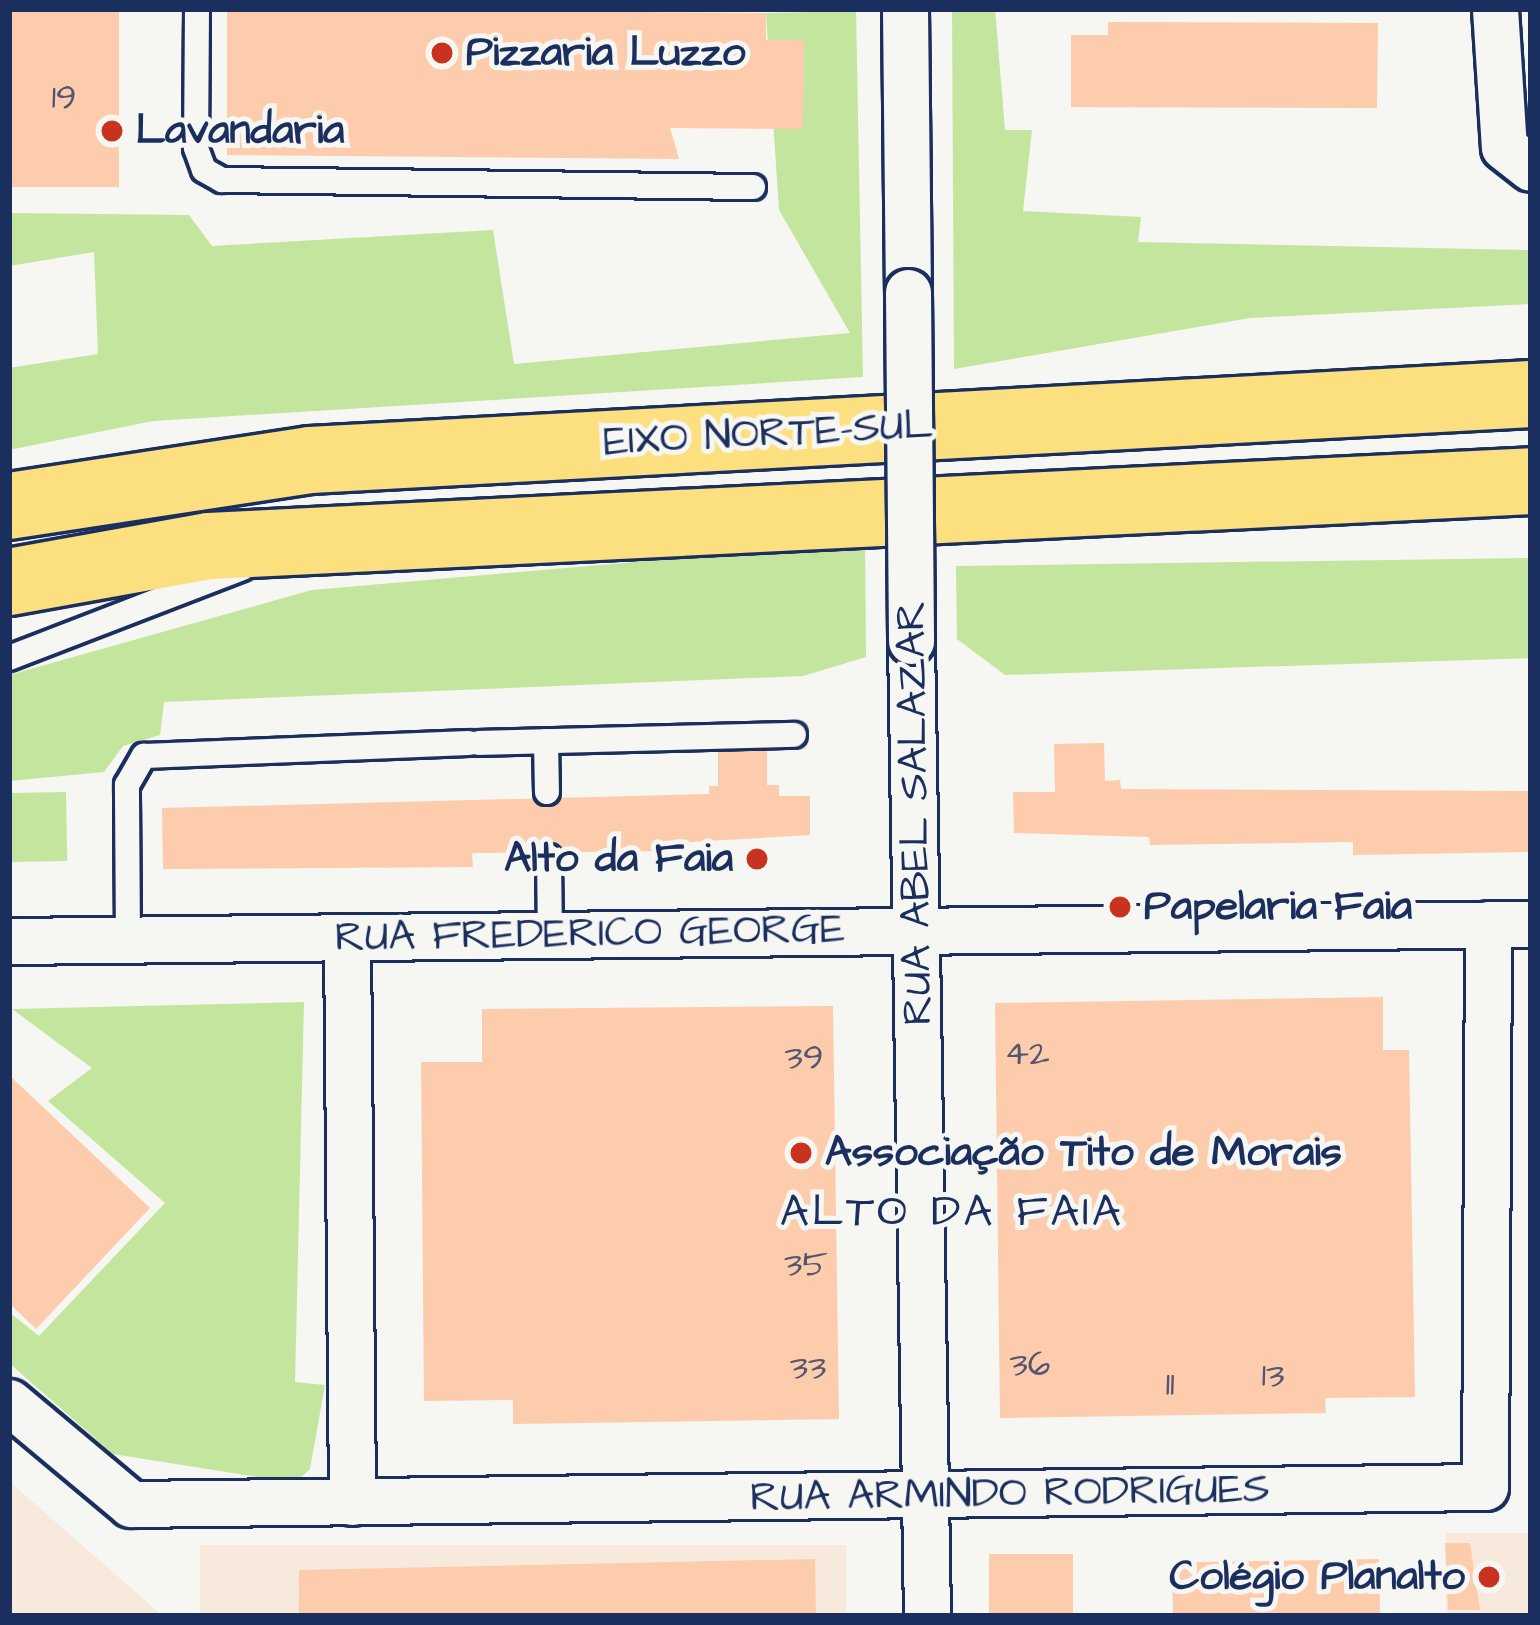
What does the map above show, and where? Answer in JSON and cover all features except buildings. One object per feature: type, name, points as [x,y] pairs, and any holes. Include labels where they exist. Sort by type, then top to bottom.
[{"type":"highway","name":"EIXO NORTE-SUL","points":[[9,506],[310,460],[1531,394]]},
{"type":"highway","name":"EIXO NORTE-SUL","points":[[9,582],[208,546],[1531,481]]},
{"type":"street","name":"RUA ABEL SALAZAR","points":[[905,9],[926,1616]]},
{"type":"street","points":[[1495,9],[1517,158]]},
{"type":"street","name":"RUA FREDERICO GEORGE","points":[[9,941],[1509,924]]},
{"type":"street","name":"RUA ARMINDO RODRIGUES","points":[[9,1402],[131,1504],[1485,1487],[1509,924]]},
{"type":"street","points":[[347,937],[352,1502]]},
{"type":"lane","points":[[197,9],[196,148],[204,170],[222,180],[753,187]]},
{"type":"lane","points":[[9,658],[315,540]]},
{"type":"lane","points":[[128,939],[127,785],[144,756],[794,735]]},
{"type":"lane","points":[[547,741],[547,792]]},
{"type":"lane","points":[[549,857],[550,935]]},
{"type":"shaded area","points":[[9,1481],[163,1616],[9,1616]]},
{"type":"shaded area","name":"Colégio Planalto","points":[[1446,1533],[1531,1533],[1531,1616],[1446,1616]]},
{"type":"shaded area","points":[[200,1545],[846,1545],[846,1616],[200,1616]]},
{"type":"green space","points":[[952,9],[995,9],[1005,130],[1032,130],[1023,211],[1141,217],[1138,242],[1529,250],[1531,228],[1531,304],[1250,318],[954,369]]},
{"type":"green space","points":[[856,11],[863,377],[153,421],[9,450],[9,368],[98,354],[94,252],[9,266],[9,213],[189,215],[212,246],[493,230],[514,364],[850,333],[779,210],[766,13]]},
{"type":"green space","points":[[865,542],[866,657],[803,676],[164,702],[160,735],[123,746],[104,772],[9,781],[9,675],[312,590]]},
{"type":"green space","points":[[1531,558],[1531,658],[1005,675],[957,639],[956,566]]},
{"type":"green space","points":[[66,792],[67,861],[10,862],[9,793]]},
{"type":"green space","points":[[304,1002],[295,1382],[325,1385],[310,1469],[295,1483],[113,1454],[9,1363],[9,1312],[39,1336],[165,1203],[48,1101],[92,1068],[12,1009]]},
{"type":"place","name":"Pizzaria Luzzo","points":[[442,53]]},
{"type":"place","name":"Lavandaria","points":[[112,131]]},
{"type":"place","name":"Alto da Faia","points":[[757,859]]},
{"type":"place","name":"Papelaria Faia","points":[[1120,907]]},
{"type":"place","name":"Associação Tito de Morais","points":[[801,1153]]},
{"type":"place","name":"Colégio Planalto","points":[[1489,1577]]},
{"type":"district","name":"ALTO DA FAIA","points":[[952,1213]]}]
